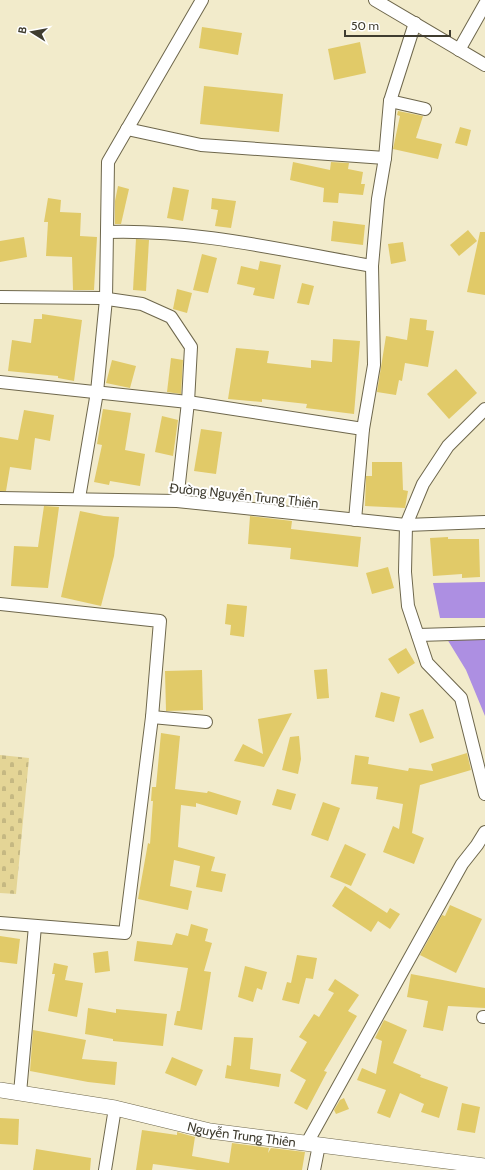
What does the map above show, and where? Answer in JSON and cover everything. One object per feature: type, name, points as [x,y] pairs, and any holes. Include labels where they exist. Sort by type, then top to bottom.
[{"type":"street","points":[[79,498],[97,392],[106,299],[108,162],[202,0]]},
{"type":"street","points":[[375,0],[485,65]]},
{"type":"street","points":[[459,50],[485,4]]},
{"type":"street","points":[[355,520],[364,429],[374,365],[372,266],[378,199],[385,158],[390,101],[415,23]]},
{"type":"street","points":[[390,101],[425,109]]},
{"type":"street","points":[[127,129],[201,145],[385,158]]},
{"type":"street","points":[[107,232],[138,231],[217,239],[372,266]]},
{"type":"street","points":[[0,297],[106,299],[142,304],[171,317],[191,347],[188,402],[177,502]]},
{"type":"street","points":[[0,382],[188,402],[364,429]]},
{"type":"street","points":[[485,409],[440,456],[423,484],[406,525],[405,572],[408,606],[427,663],[461,698],[485,794]]},
{"type":"street","name":"Đường Nguyễn Trung Thiên","points":[[0,498],[79,498],[177,502],[406,525],[485,522]]},
{"type":"street","points":[[0,604],[160,621],[152,717],[125,933],[0,923]]},
{"type":"street","points":[[418,635],[485,633]]},
{"type":"street","points":[[152,717],[206,722]]},
{"type":"street","points":[[314,1170],[313,1144],[462,864],[485,832]]},
{"type":"street","points":[[20,1093],[35,926]]},
{"type":"street","name":"Nguyễn Trung Thiên","points":[[0,1090],[115,1108],[210,1131],[485,1166]]},
{"type":"street","points":[[105,1170],[115,1108]]},
{"type":"green space","points":[[0,755],[29,758],[16,894],[0,893]]},
{"type":"shaded area","points":[[485,582],[485,618],[440,618],[433,583]]},
{"type":"shaded area","points":[[447,639],[485,639],[485,716],[466,670]]},
{"type":"building","points":[[202,27],[242,33],[238,55],[199,48]]},
{"type":"building","points":[[360,42],[366,73],[334,80],[328,49]]},
{"type":"building","points":[[204,86],[283,94],[279,132],[200,124]]},
{"type":"building","points":[[398,111],[423,116],[416,138],[442,144],[438,159],[393,149],[400,116],[397,115]]},
{"type":"building","points":[[460,127],[471,130],[467,146],[455,143]]},
{"type":"building","points":[[293,162],[330,170],[331,162],[349,163],[348,169],[363,172],[361,184],[365,184],[363,195],[339,193],[338,203],[323,202],[324,188],[290,180]]},
{"type":"building","points":[[118,186],[129,189],[121,224],[115,224],[115,201]]},
{"type":"building","points":[[173,187],[189,190],[183,221],[167,218]]},
{"type":"building","points":[[48,198],[61,200],[60,212],[81,213],[80,236],[97,237],[94,290],[73,290],[72,257],[46,256],[48,222],[44,222]]},
{"type":"building","points":[[212,198],[236,201],[231,228],[215,226],[218,210],[211,209]]},
{"type":"building","points":[[333,221],[365,225],[363,245],[331,241]]},
{"type":"building","points":[[468,230],[477,241],[459,256],[450,245]]},
{"type":"building","points":[[480,232],[485,232],[485,295],[467,292]]},
{"type":"building","points":[[24,237],[27,257],[0,262],[0,241]]},
{"type":"building","points":[[136,239],[149,240],[146,291],[133,290]]},
{"type":"building","points":[[403,242],[406,261],[391,264],[388,244]]},
{"type":"building","points":[[202,254],[217,258],[208,293],[193,290]]},
{"type":"building","points":[[260,261],[281,265],[274,299],[253,295],[255,288],[237,284],[241,266],[258,270]]},
{"type":"building","points":[[302,283],[314,286],[309,305],[297,303]]},
{"type":"building","points":[[177,289],[192,293],[187,313],[173,309]]},
{"type":"building","points":[[42,314],[82,320],[74,381],[58,378],[58,376],[8,371],[12,340],[31,343],[34,319],[42,319]]},
{"type":"building","points":[[410,318],[427,320],[426,330],[434,331],[428,367],[405,363],[402,381],[399,380],[396,395],[377,392],[386,336],[407,340]]},
{"type":"building","points":[[333,339],[360,341],[354,414],[306,408],[307,404],[262,399],[262,402],[228,399],[236,348],[269,351],[267,363],[311,368],[311,360],[332,362]]},
{"type":"building","points":[[171,358],[183,360],[181,394],[167,392]]},
{"type":"building","points":[[112,360],[136,366],[130,388],[106,383]]},
{"type":"building","points":[[456,369],[477,393],[449,419],[427,394]]},
{"type":"building","points":[[103,409],[131,413],[125,450],[145,454],[140,486],[110,481],[109,485],[94,482],[102,445],[97,444]]},
{"type":"building","points":[[24,410],[54,415],[50,441],[35,438],[31,470],[10,467],[6,491],[0,491],[0,437],[18,440]]},
{"type":"building","points":[[162,416],[178,420],[173,456],[155,452]]},
{"type":"building","points":[[201,429],[222,432],[216,474],[194,471]]},
{"type":"building","points":[[372,462],[402,462],[403,490],[408,491],[405,508],[365,506],[366,476],[372,476]]},
{"type":"building","points":[[44,506],[59,507],[48,588],[11,586],[14,546],[38,547]]},
{"type":"building","points":[[80,511],[104,516],[119,517],[114,556],[101,606],[61,597]]},
{"type":"building","points":[[250,516],[292,521],[291,529],[361,537],[358,567],[290,559],[291,548],[248,544]]},
{"type":"building","points":[[448,537],[448,539],[479,539],[480,577],[462,578],[462,574],[433,576],[430,538]]},
{"type":"building","points":[[388,567],[394,588],[372,594],[366,573]]},
{"type":"building","points":[[227,604],[247,606],[244,637],[230,635],[231,625],[225,624]]},
{"type":"building","points":[[406,648],[415,663],[398,674],[388,659]]},
{"type":"building","points":[[327,669],[329,698],[317,699],[314,670]]},
{"type":"building","points":[[202,670],[203,710],[166,711],[165,671]]},
{"type":"building","points":[[381,692],[400,697],[394,722],[375,717]]},
{"type":"building","points":[[423,709],[434,738],[420,743],[409,714]]},
{"type":"building","points":[[292,713],[264,767],[234,761],[243,744],[263,754],[258,719]]},
{"type":"building","points":[[161,733],[180,736],[175,789],[207,793],[208,791],[241,801],[237,815],[196,803],[196,807],[181,805],[178,847],[215,857],[211,871],[226,874],[222,892],[196,887],[200,866],[174,860],[170,886],[192,891],[188,910],[138,899],[148,843],[150,844],[153,801],[151,801],[152,787],[156,787]]},
{"type":"building","points":[[299,736],[301,759],[298,774],[282,770],[290,737]]},
{"type":"building","points":[[467,753],[471,770],[420,785],[412,833],[424,838],[414,864],[383,852],[393,826],[399,829],[403,804],[376,799],[378,787],[351,784],[355,755],[369,757],[368,764],[408,771],[409,768],[433,771],[431,764]]},
{"type":"building","points":[[277,789],[296,794],[291,810],[272,805]]},
{"type":"building","points":[[323,802],[340,808],[328,841],[311,835]]},
{"type":"building","points":[[345,844],[366,854],[351,886],[330,877]]},
{"type":"building","points":[[345,886],[387,913],[390,908],[400,914],[390,929],[378,921],[371,932],[332,906]]},
{"type":"building","points":[[450,905],[482,919],[456,973],[420,955],[442,915],[445,916]]},
{"type":"building","points":[[191,924],[208,929],[205,941],[212,943],[204,971],[211,972],[202,1030],[174,1025],[177,1011],[180,1011],[188,968],[134,961],[137,941],[172,945],[176,933],[188,936]]},
{"type":"building","points":[[0,936],[20,939],[17,964],[0,962]]},
{"type":"building","points":[[108,951],[110,971],[95,973],[93,953]]},
{"type":"building","points":[[297,955],[317,958],[313,979],[306,978],[299,1004],[282,1000],[287,982],[291,983]]},
{"type":"building","points":[[54,963],[68,966],[65,980],[83,983],[77,1017],[48,1011],[55,974],[52,974]]},
{"type":"building","points":[[245,966],[267,972],[262,990],[257,988],[253,1002],[238,997]]},
{"type":"building","points":[[411,974],[485,988],[485,1008],[448,1006],[443,1031],[423,1027],[428,1001],[407,997]]},
{"type":"building","points":[[335,979],[359,995],[348,1011],[357,1016],[324,1071],[327,1072],[307,1110],[294,1103],[306,1080],[290,1071],[307,1042],[299,1037],[314,1014],[319,1017],[334,993],[328,990]]},
{"type":"building","points":[[88,1008],[116,1013],[116,1009],[167,1014],[163,1046],[113,1041],[113,1039],[85,1034]]},
{"type":"building","points":[[384,1020],[407,1030],[393,1063],[421,1075],[420,1077],[448,1087],[439,1118],[421,1112],[424,1104],[400,1093],[390,1118],[377,1113],[386,1090],[357,1080],[362,1068],[376,1074],[382,1041],[375,1038]]},
{"type":"building","points":[[33,1030],[86,1040],[82,1059],[117,1062],[115,1085],[88,1082],[30,1071]]},
{"type":"building","points":[[234,1037],[253,1038],[250,1069],[281,1074],[279,1087],[225,1078],[227,1065],[231,1066]]},
{"type":"building","points":[[172,1057],[203,1070],[196,1086],[165,1073]]},
{"type":"building","points":[[344,1098],[349,1109],[336,1114],[334,1110],[340,1100]]},
{"type":"building","points":[[462,1103],[480,1107],[475,1133],[457,1130]]},
{"type":"building","points":[[0,1118],[19,1119],[18,1145],[0,1144]]},
{"type":"building","points":[[142,1130],[177,1135],[177,1132],[195,1137],[192,1156],[229,1163],[232,1143],[269,1148],[268,1153],[271,1148],[305,1152],[302,1170],[197,1170],[153,1164],[152,1170],[136,1170]]},
{"type":"building","points":[[36,1149],[91,1158],[90,1170],[33,1170]]}]
